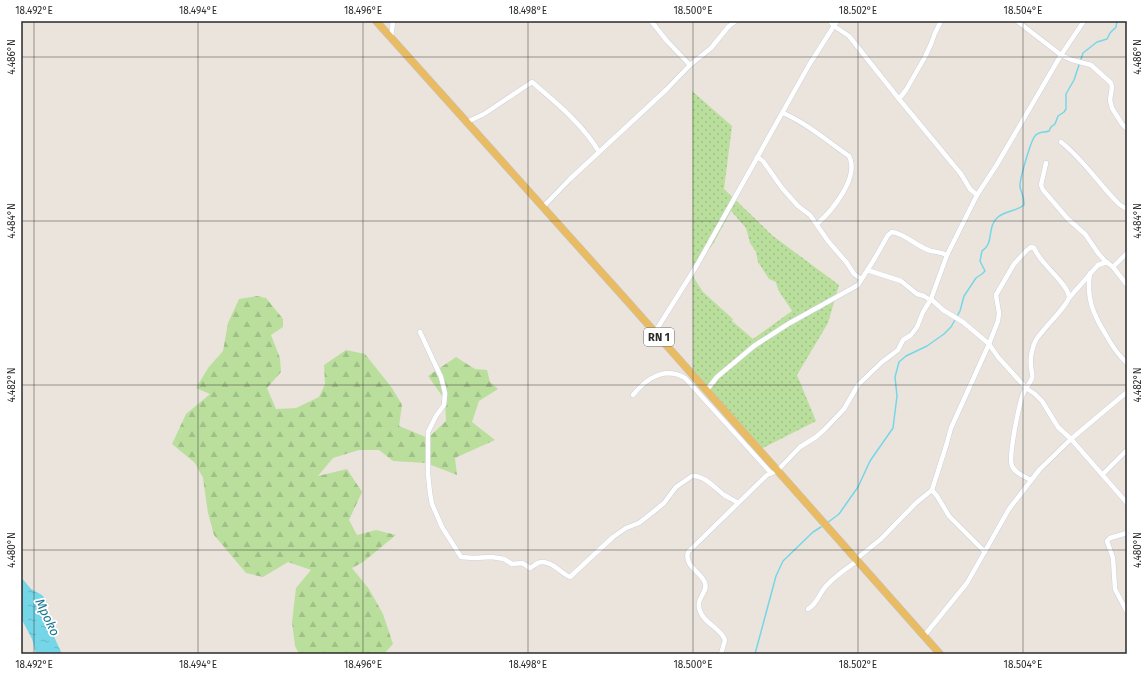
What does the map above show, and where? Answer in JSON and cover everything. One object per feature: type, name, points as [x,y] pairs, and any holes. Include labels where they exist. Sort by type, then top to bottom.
[{"type":"main road","name":"RN 1","points":[[376,21],[655,332],[774,472],[940,654]]},
{"type":"street","points":[[390,38],[393,21]]},
{"type":"street","points":[[651,21],[667,41],[690,65]]},
{"type":"street","points":[[543,207],[570,179],[666,90],[690,65],[711,48],[729,26],[736,21]]},
{"type":"street","points":[[830,21],[834,26],[849,36],[961,174],[970,189],[977,195]]},
{"type":"street","points":[[655,332],[697,266],[757,157],[836,21]]},
{"type":"street","points":[[899,99],[925,57],[941,21]]},
{"type":"street","points":[[1017,21],[1022,23],[1061,55],[1072,60],[1091,65],[1111,82],[1112,87],[1110,100],[1112,108],[1127,129]]},
{"type":"street","points":[[721,654],[724,644],[723,636],[702,615],[699,608],[700,598],[706,588],[706,583],[690,565],[688,555],[691,549],[767,475],[774,472],[800,446],[816,437],[824,430],[844,408],[858,385],[882,362],[898,350],[903,340],[911,335],[917,327],[922,312],[930,300],[946,255],[977,195],[996,166],[1061,55],[1084,21]]},
{"type":"street","points":[[467,122],[484,114],[532,82],[578,124],[592,139],[599,152]]},
{"type":"street","points":[[783,113],[797,119],[815,130],[849,156],[852,161],[852,171],[847,184],[827,216],[817,224]]},
{"type":"street","points":[[1061,142],[1087,167],[1118,203],[1127,209]]},
{"type":"street","points":[[757,157],[763,161],[798,206],[810,215],[854,274],[861,279]]},
{"type":"street","points":[[1046,163],[1041,184],[1043,190],[1068,219],[1085,234],[1098,253],[1113,267],[1127,285]]},
{"type":"street","points":[[706,391],[717,377],[754,346],[794,321],[858,285],[888,235],[892,232],[931,251],[939,251],[946,255]]},
{"type":"street","points":[[808,609],[812,607],[819,598],[823,589],[856,561],[916,503],[932,490],[951,428],[989,344],[998,317],[996,294],[1014,264],[1031,247],[1034,248],[1046,266],[1056,276],[1066,290],[1069,298]]},
{"type":"street","points":[[1113,267],[1127,253]]},
{"type":"street","points":[[1031,480],[1015,470],[1011,464],[1015,431],[1023,394],[1033,375],[1031,366],[1034,344],[1045,328],[1090,273],[1098,265],[1107,262]]},
{"type":"street","points":[[868,270],[901,281],[917,294],[930,300],[980,335],[1026,388],[1042,401],[1058,427],[1071,439],[1127,503]]},
{"type":"street","points":[[1090,273],[1088,285],[1094,314],[1118,355],[1127,363]]},
{"type":"street","points":[[420,332],[441,377],[445,393],[444,405],[436,416],[428,432],[429,489],[432,504],[442,527],[461,557],[492,557],[504,559],[512,564],[522,563],[530,568],[538,563],[544,562],[558,568],[570,577],[592,558],[607,542],[626,528],[639,523],[654,512],[676,487],[692,476],[704,479],[726,496],[738,503]]},
{"type":"street","points":[[633,395],[641,386],[654,376],[678,374],[685,378],[774,472]]},
{"type":"street","points":[[924,636],[967,583],[1009,509],[1031,480],[1054,453],[1127,392]]},
{"type":"street","points":[[1102,475],[1127,450]]},
{"type":"street","points":[[932,490],[949,516],[985,552]]},
{"type":"street","points":[[1127,533],[1110,538],[1107,541],[1107,544],[1113,558],[1115,589],[1127,612]]},
{"type":"green space","points":[[692,91],[732,126],[724,189],[773,236],[839,285],[828,323],[797,375],[816,421],[757,451],[693,381]],"holes":[[[731,211],[746,228],[750,243],[756,252],[758,262],[769,279],[776,282],[781,294],[792,311],[753,339],[732,321],[733,319],[703,292],[694,278],[695,268],[713,244]]]},
{"type":"green space","points":[[257,296],[266,298],[283,319],[283,327],[271,335],[280,358],[281,372],[267,388],[276,409],[296,408],[319,397],[325,384],[324,365],[346,350],[365,354],[392,388],[402,405],[399,426],[428,438],[446,421],[445,400],[428,376],[456,357],[475,369],[487,370],[490,382],[498,389],[479,401],[472,422],[495,440],[455,458],[457,475],[426,463],[393,461],[379,450],[359,450],[333,458],[318,476],[347,469],[362,492],[349,520],[357,535],[376,530],[396,535],[363,562],[352,568],[369,589],[383,614],[393,644],[384,654],[299,654],[295,646],[292,622],[296,588],[311,570],[288,562],[263,577],[246,573],[214,535],[208,513],[203,478],[195,463],[172,444],[186,414],[210,394],[196,388],[208,368],[223,351],[228,323],[239,299]]},
{"type":"water","name":"Mpoko","points":[[21,577],[31,589],[42,595],[47,601],[51,630],[62,654],[36,654],[32,639],[21,618]]},
{"type":"waterway","points":[[827,523],[839,514],[858,487],[870,461],[893,428],[897,396],[895,377],[899,362],[906,356],[927,346],[951,327],[960,311],[964,296],[976,278],[985,271],[980,261],[982,251],[986,248],[990,239],[994,221],[1004,213],[1018,209],[1024,205],[1020,183],[1033,139],[1038,133],[1049,131],[1055,124],[1058,116],[1064,112],[1066,109],[1066,94],[1074,80],[1083,53],[1097,42],[1107,39],[1116,27],[1117,21]]},
{"type":"waterway","points":[[755,654],[776,576],[783,561],[813,532],[821,527]]}]
